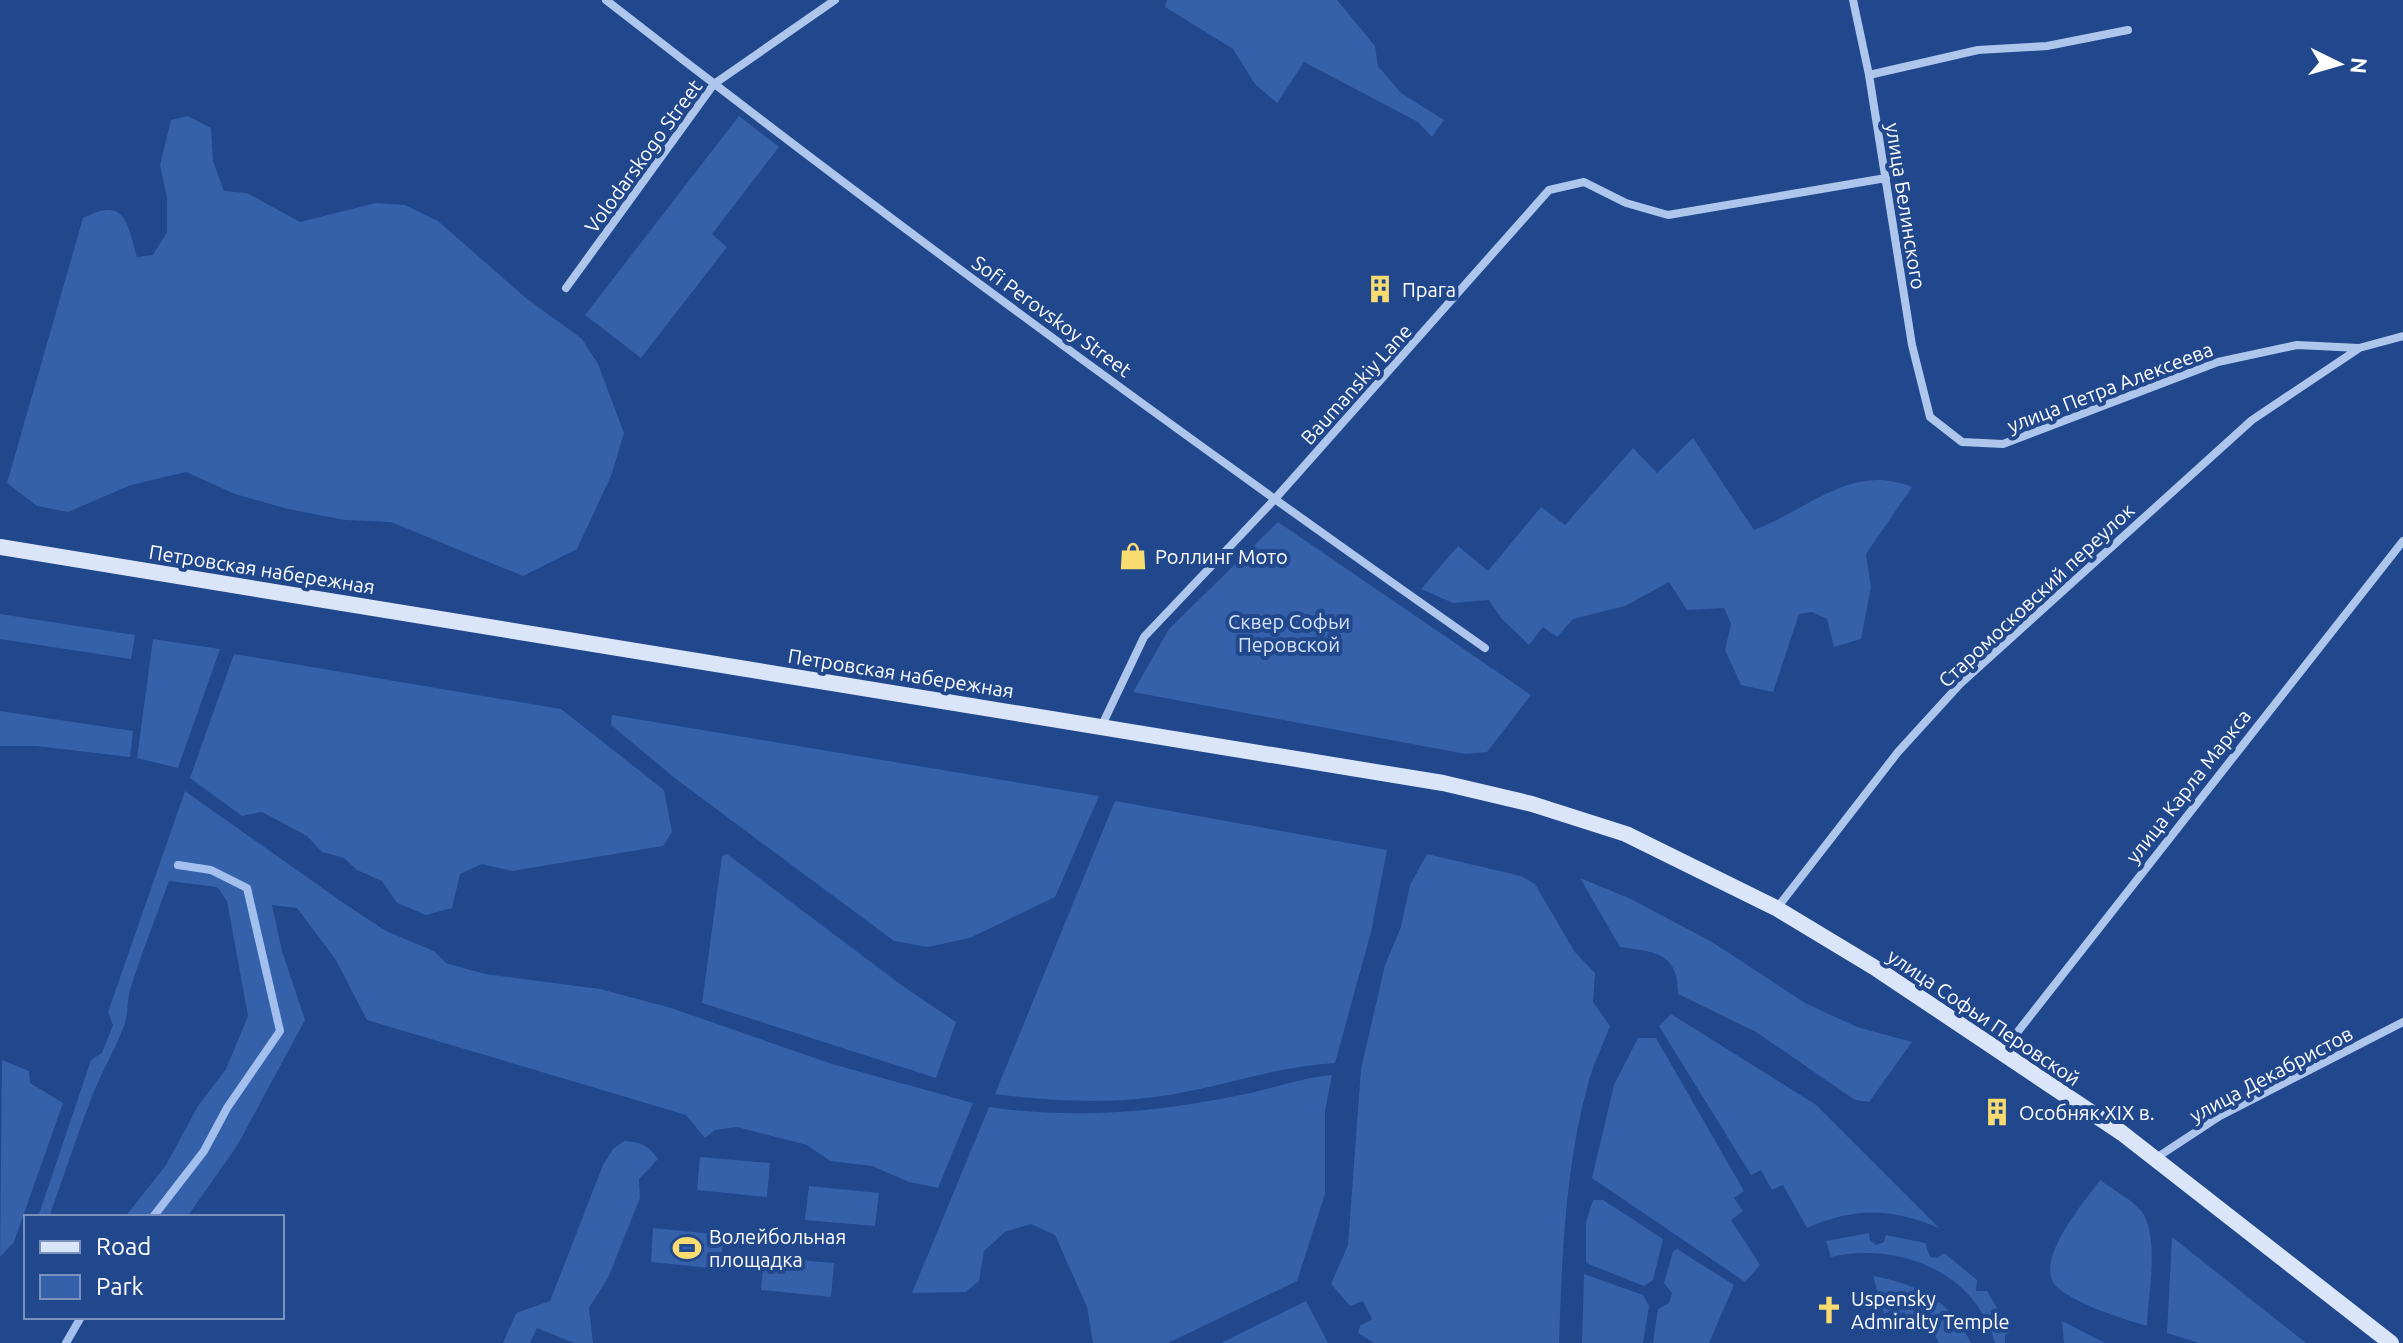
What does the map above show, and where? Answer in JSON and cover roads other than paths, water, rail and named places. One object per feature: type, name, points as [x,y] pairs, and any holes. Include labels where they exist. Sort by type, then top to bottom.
[{"type":"main road","name":"Петровская набережная","points":[[0,547],[1443,783],[1532,804],[1626,834],[1776,908]]},
{"type":"main road","name":"улица Софьи Перовской","points":[[1776,908],[1877,969],[2156,1158],[2391,1343]]},
{"type":"street","name":"Sofi Perovskoy Street","points":[[606,0],[714,84],[1274,500],[1485,648]]},
{"type":"street","name":"Volodarskogo Street","points":[[566,288],[714,84],[835,0]]},
{"type":"street","name":"улица Белинского","points":[[1853,0],[1869,75],[1912,345],[1930,417]]},
{"type":"street","points":[[1869,75],[1978,50],[2047,46],[2128,30]]},
{"type":"street","name":"Baumanskiy Lane","points":[[1102,725],[1144,637],[1274,500],[1549,190],[1584,182],[1626,203],[1668,215],[1886,178]]},
{"type":"street","name":"улица Петра Алексеева","points":[[1930,417],[1962,442],[2003,444],[2218,362],[2297,345],[2359,348],[2403,336]]},
{"type":"street","name":"Старомосковский переулок","points":[[1776,908],[1898,752],[1960,684],[2252,420],[2359,348]]},
{"type":"street","name":"улица Карла Маркса","points":[[2000,1053],[2403,541]]},
{"type":"street","name":"улица Декабристов","points":[[2156,1158],[2220,1116],[2403,1022]]},
{"type":"waterway","points":[[155,1215],[204,1151],[227,1108],[280,1031],[247,888],[211,870],[178,865]]},
{"type":"waterway","points":[[66,1343],[80,1319]]},
{"type":"place","name":"Прага","points":[[1380,289]]},
{"type":"place","name":"Роллинг Мото","points":[[1133,556]]},
{"type":"place","name":"Особняк XIX в.","points":[[1997,1112]]},
{"type":"place","name":"Волейбольная площадка","points":[[687,1248]]},
{"type":"place","name":"Uspensky Admiralty Temple","points":[[1829,1310]]},
{"type":"park label","name":"Сквер Софьи Перовской","points":[[1289,632]]}]
